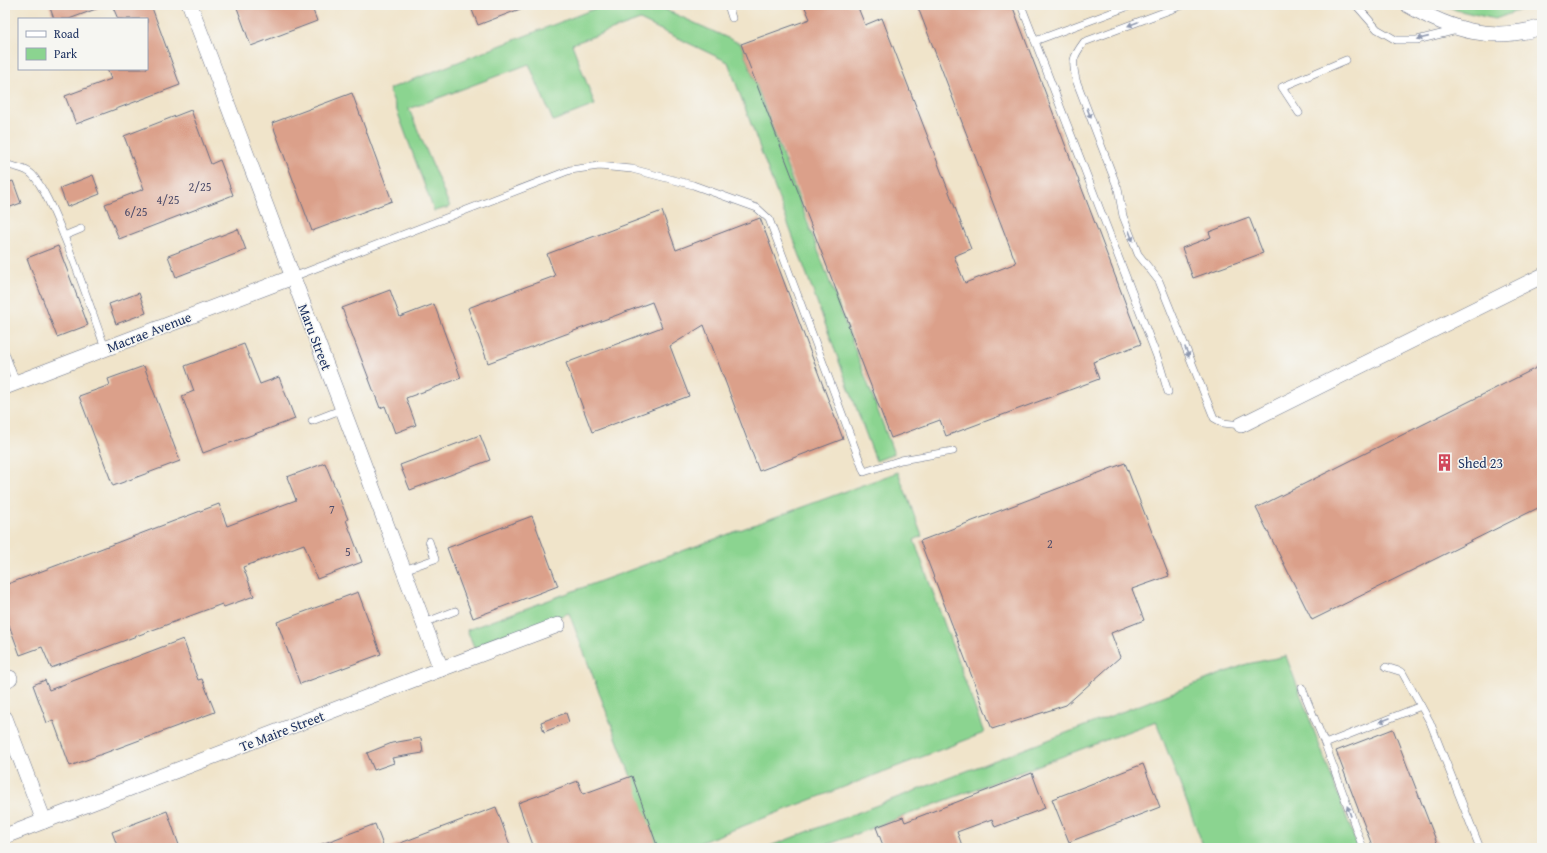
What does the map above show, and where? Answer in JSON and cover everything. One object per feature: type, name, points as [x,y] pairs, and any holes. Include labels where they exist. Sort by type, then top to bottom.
[{"type":"street","name":"Maru Street","points":[[190,5],[441,669]]},
{"type":"street","points":[[1408,5],[1441,23],[1482,33],[1505,34],[1542,27]]},
{"type":"street","points":[[1241,425],[1542,276]]},
{"type":"street","name":"Macrae Avenue","points":[[10,385],[293,277]]},
{"type":"street","name":"Te Maire Street","points":[[5,836],[441,669],[558,626]]},
{"type":"street","points":[[5,718],[44,821]]},
{"type":"lane","points":[[728,5],[732,18]]},
{"type":"lane","points":[[1021,5],[1159,362],[1168,392]]},
{"type":"lane","points":[[1035,41],[1132,5]]},
{"type":"lane","points":[[1183,5],[1084,42],[1074,54],[1073,66],[1076,80],[1118,189],[1123,216],[1138,254],[1159,281],[1214,418],[1223,423],[1241,425]]},
{"type":"lane","points":[[1356,5],[1377,29],[1396,40],[1417,40],[1461,29]]},
{"type":"lane","points":[[1299,113],[1282,87],[1346,60]]},
{"type":"lane","points":[[5,166],[8,164],[29,172],[41,185],[64,236],[105,348]]},
{"type":"lane","points":[[293,277],[570,170],[599,166],[621,167],[693,185],[757,208],[769,219],[864,472],[901,460],[952,451]]},
{"type":"lane","points":[[64,236],[82,229]]},
{"type":"lane","points":[[5,352],[10,385]]},
{"type":"lane","points":[[312,421],[342,409]]},
{"type":"lane","points":[[404,570],[435,559],[428,541]]},
{"type":"lane","points":[[424,623],[455,611]]},
{"type":"lane","points":[[1386,667],[1402,672],[1430,722],[1480,848]]},
{"type":"lane","points":[[1302,688],[1363,848]]},
{"type":"lane","points":[[1324,744],[1421,706]]},
{"type":"green space","points":[[604,5],[655,5],[741,44],[894,454],[876,461],[728,62],[640,20],[572,44],[595,105],[553,121],[529,64],[409,109],[450,207],[434,211],[389,89]]},
{"type":"green space","points":[[1445,5],[1534,5],[1495,19],[1456,10]]},
{"type":"green space","points":[[898,472],[922,536],[914,540],[984,733],[686,848],[658,848],[569,613],[475,649],[467,630]]},
{"type":"green space","points":[[1286,656],[1358,848],[1204,848],[1156,721],[819,848],[765,848],[1247,664]]},
{"type":"building","points":[[49,5],[104,6],[72,18],[54,18]]},
{"type":"building","points":[[112,5],[151,5],[180,85],[76,124],[65,96],[111,79],[107,70],[148,70],[148,18],[118,18]]},
{"type":"building","points":[[236,5],[311,5],[317,21],[251,46]]},
{"type":"building","points":[[470,5],[528,5],[528,6],[478,25]]},
{"type":"building","points":[[804,5],[857,5],[865,25],[882,18],[971,249],[954,256],[965,283],[1016,263],[917,5],[1012,5],[1141,344],[1093,362],[1099,379],[946,436],[940,420],[891,438],[848,326],[850,326],[741,44],[810,19]]},
{"type":"building","points":[[352,93],[392,201],[312,231],[272,123]]},
{"type":"building","points":[[191,110],[211,164],[220,160],[233,195],[119,239],[105,204],[144,189],[124,136]]},
{"type":"building","points":[[93,175],[100,194],[67,207],[60,188]]},
{"type":"building","points":[[13,181],[21,203],[5,209],[5,184]]},
{"type":"building","points":[[662,211],[676,250],[760,218],[843,439],[759,471],[704,325],[670,346],[689,396],[592,432],[566,363],[662,327],[652,302],[488,363],[468,308],[555,276],[547,254]]},
{"type":"building","points":[[1249,217],[1263,253],[1193,278],[1182,248],[1211,237],[1209,232]]},
{"type":"building","points":[[238,229],[246,250],[176,277],[168,256]]},
{"type":"building","points":[[58,246],[88,325],[57,337],[27,258]]},
{"type":"building","points":[[390,290],[400,317],[434,304],[461,378],[406,398],[416,425],[395,433],[385,406],[380,408],[342,308]]},
{"type":"building","points":[[139,293],[146,313],[116,324],[109,304]]},
{"type":"building","points":[[244,344],[260,384],[279,377],[295,419],[203,453],[182,396],[194,391],[185,366]]},
{"type":"building","name":"Shed 23","points":[[1542,365],[1542,506],[1312,620],[1256,508]]},
{"type":"building","points":[[144,366],[180,461],[113,486],[79,396],[110,385],[108,379]]},
{"type":"building","points":[[480,435],[490,460],[410,490],[400,465]]},
{"type":"building","points":[[325,463],[348,519],[346,520],[362,562],[317,579],[304,544],[243,567],[254,596],[224,607],[222,604],[51,668],[42,647],[20,655],[5,614],[5,585],[219,504],[227,526],[296,500],[287,477]]},
{"type":"building","points":[[1125,463],[1169,576],[1132,589],[1144,620],[1111,633],[1120,657],[1066,705],[992,729],[920,541]]},
{"type":"building","points":[[532,516],[558,586],[473,618],[447,548]]},
{"type":"building","points":[[358,592],[381,654],[300,684],[277,622]]},
{"type":"building","points":[[183,639],[198,680],[202,679],[215,712],[70,766],[53,720],[47,723],[33,685],[45,680],[49,690]]},
{"type":"building","points":[[566,713],[569,722],[544,732],[541,722]]},
{"type":"building","points":[[1393,729],[1439,848],[1373,848],[1336,751]]},
{"type":"building","points":[[421,738],[423,753],[392,758],[394,763],[374,770],[367,753],[392,743]]},
{"type":"building","points":[[1143,764],[1160,807],[1069,842],[1052,799]]},
{"type":"building","points":[[1032,773],[1045,808],[995,827],[992,819],[957,832],[963,848],[884,848],[876,827],[903,817],[905,822]]},
{"type":"building","points":[[632,776],[658,848],[534,848],[518,803],[578,781],[583,794]]},
{"type":"building","points":[[496,807],[511,848],[390,848],[390,847]]},
{"type":"building","points":[[167,811],[180,848],[118,848],[112,832]]},
{"type":"building","points":[[375,824],[384,848],[314,848],[314,847]]},
{"type":"place","name":"Shed 23","points":[[1445,463]]}]
